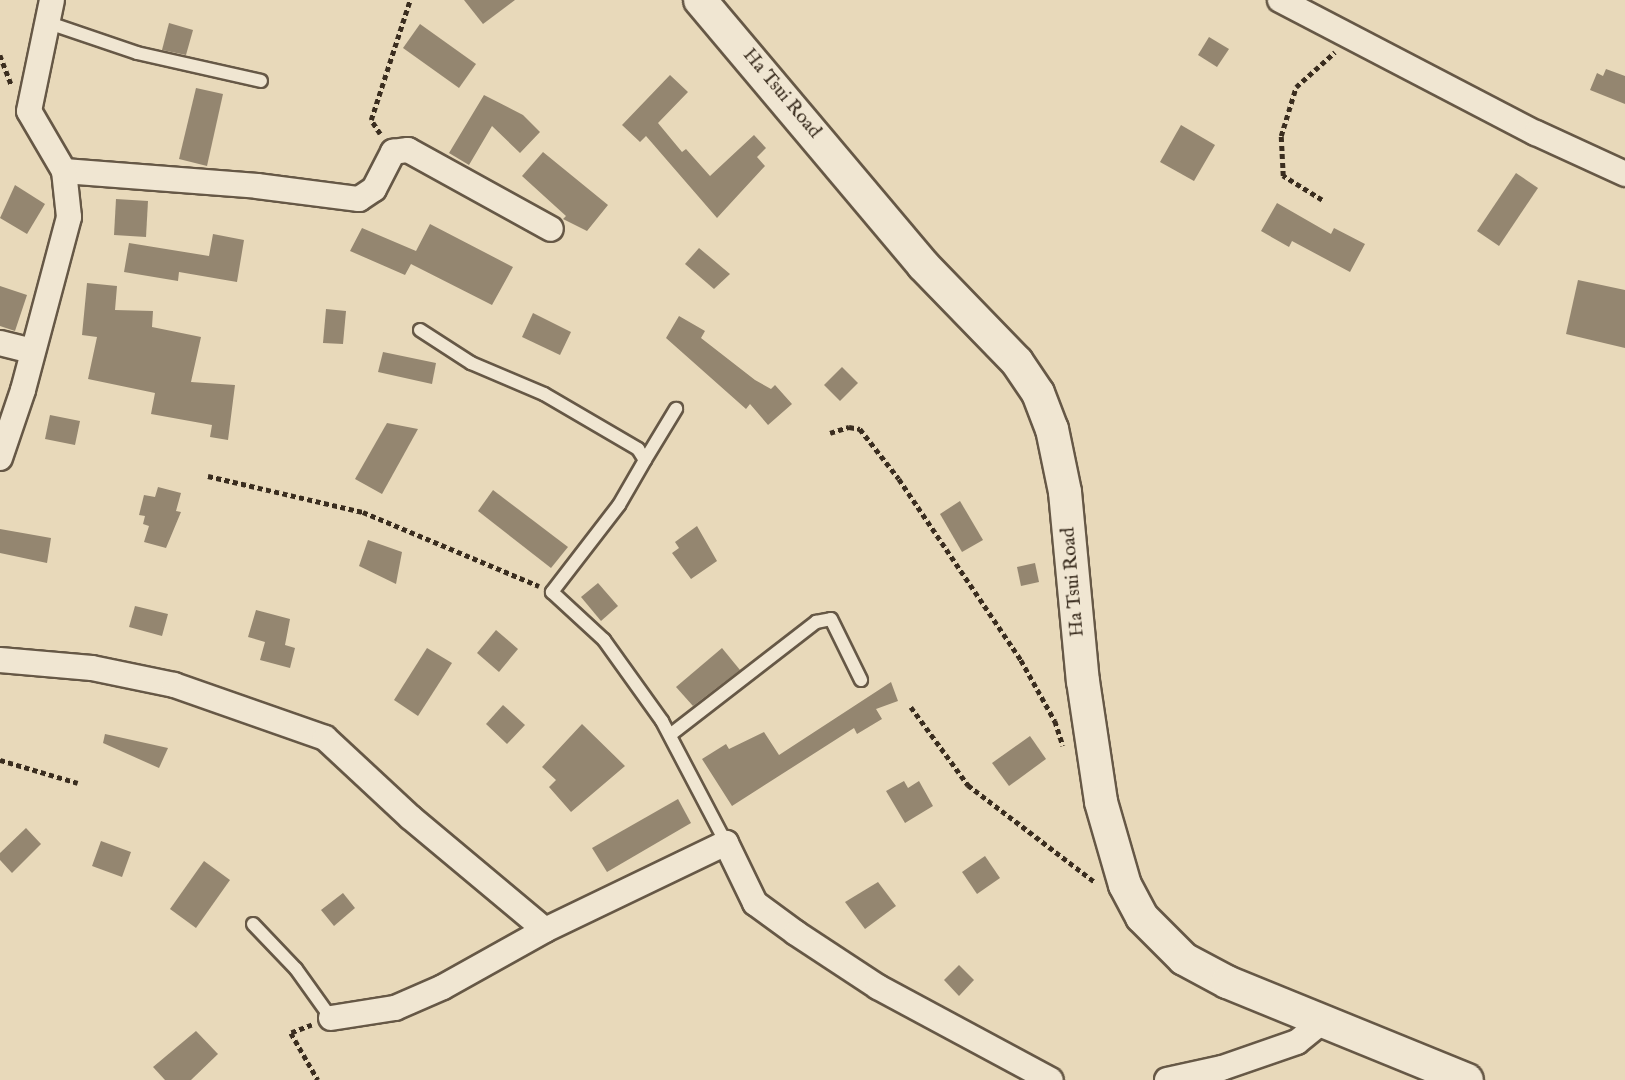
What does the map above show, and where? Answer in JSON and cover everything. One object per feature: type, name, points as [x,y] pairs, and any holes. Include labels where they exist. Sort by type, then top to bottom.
[{"type":"street","name":"Ha Tsui Road","points":[[700,0],[922,265],[1017,362],[1038,393],[1052,429],[1065,492],[1083,681],[1110,884],[1184,959],[1227,982],[1467,1080]]},
{"type":"street","points":[[1280,0],[1619,168]]},
{"type":"street","points":[[0,458],[69,217],[64,171],[29,111],[49,11]]},
{"type":"street","points":[[64,171],[257,186],[359,200],[374,189],[393,152],[408,150],[551,229]]},
{"type":"street","points":[[0,343],[32,351]]},
{"type":"street","points":[[0,660],[92,668],[174,685],[325,738],[410,817],[545,930]]},
{"type":"street","points":[[331,1017],[395,1008],[443,988],[545,930],[726,843],[755,903],[796,933],[878,987],[1051,1080]]},
{"type":"street","points":[[1167,1080],[1222,1068],[1297,1042],[1323,1021]]},
{"type":"lane","points":[[49,11],[137,53],[261,80]]},
{"type":"lane","points":[[420,330],[471,363],[544,394],[638,449],[645,460]]},
{"type":"lane","points":[[676,409],[612,514],[552,592],[604,640],[670,735],[726,843]]},
{"type":"lane","points":[[670,735],[816,622],[831,619],[861,680]]},
{"type":"lane","points":[[253,924],[296,969],[331,1017]]},
{"type":"path","points":[[393,152],[371,120],[410,0]]},
{"type":"path","points":[[1322,200],[1283,176],[1281,136],[1296,87],[1333,55],[1345,33]]},
{"type":"path","points":[[830,433],[849,426],[860,429],[914,499],[1021,660],[1055,721],[1068,760]]},
{"type":"path","points":[[208,476],[363,512],[552,592]]},
{"type":"path","points":[[911,707],[968,785],[1110,884]]},
{"type":"path","points":[[0,760],[78,783]]},
{"type":"path","points":[[1093,870],[1110,884]]},
{"type":"path","points":[[291,1033],[318,1080]]},
{"type":"building","points":[[464,0],[515,0],[483,24]]},
{"type":"building","points":[[169,23],[193,30],[186,55],[162,50]]},
{"type":"building","points":[[420,24],[476,64],[459,88],[403,48]]},
{"type":"building","points":[[1209,37],[1229,49],[1217,67],[1198,55]]},
{"type":"building","points":[[1606,69],[1625,76],[1625,104],[1590,90],[1597,73],[1603,76]]},
{"type":"building","points":[[670,75],[688,92],[658,123],[682,152],[686,149],[710,176],[754,135],[766,148],[757,157],[765,166],[717,218],[646,136],[640,142],[622,125]]},
{"type":"building","points":[[196,88],[223,94],[207,166],[179,159]]},
{"type":"building","points":[[484,95],[523,115],[540,132],[520,153],[492,126],[469,165],[449,153]]},
{"type":"building","points":[[1181,125],[1215,145],[1194,181],[1160,162]]},
{"type":"building","points":[[543,152],[608,205],[587,231],[563,219],[566,216],[522,176]]},
{"type":"building","points":[[1516,173],[1538,188],[1499,246],[1477,231]]},
{"type":"building","points":[[15,185],[45,204],[27,234],[0,218]]},
{"type":"building","points":[[116,199],[148,201],[146,237],[114,235]]},
{"type":"building","points":[[1277,203],[1331,234],[1334,228],[1365,244],[1350,272],[1292,241],[1289,247],[1261,231]]},
{"type":"building","points":[[430,224],[513,267],[492,305],[411,264],[405,275],[350,251],[362,228],[416,251]]},
{"type":"building","points":[[213,234],[244,240],[237,282],[179,272],[178,281],[124,272],[129,243],[209,256]]},
{"type":"building","points":[[699,248],[730,274],[714,289],[685,264]]},
{"type":"building","points":[[1578,280],[1625,290],[1625,348],[1566,334]]},
{"type":"building","points":[[87,283],[117,286],[115,310],[153,311],[152,327],[201,337],[191,382],[235,385],[228,440],[210,437],[212,425],[151,414],[155,393],[88,379],[97,337],[82,335]]},
{"type":"building","points":[[0,286],[27,295],[15,331],[0,326]]},
{"type":"building","points":[[326,309],[346,311],[343,344],[323,343]]},
{"type":"building","points":[[533,313],[571,332],[560,355],[522,337]]},
{"type":"building","points":[[679,316],[705,331],[701,338],[755,380],[771,389],[775,385],[792,404],[768,425],[750,404],[746,409],[666,338]]},
{"type":"building","points":[[383,352],[436,363],[432,384],[378,372]]},
{"type":"building","points":[[842,367],[858,383],[840,401],[824,385]]},
{"type":"building","points":[[50,415],[80,421],[75,445],[45,439]]},
{"type":"building","points":[[387,423],[418,429],[382,494],[355,479]]},
{"type":"building","points":[[158,487],[181,493],[176,511],[181,512],[166,548],[144,542],[149,526],[143,524],[145,516],[139,515],[144,495],[155,497]]},
{"type":"building","points":[[493,490],[568,547],[551,568],[478,511]]},
{"type":"building","points":[[960,501],[983,540],[962,552],[940,514]]},
{"type":"building","points":[[697,526],[717,561],[691,579],[672,553],[679,548],[675,542]]},
{"type":"building","points":[[0,529],[51,538],[47,563],[0,553]]},
{"type":"building","points":[[368,540],[402,552],[396,584],[359,566]]},
{"type":"building","points":[[1035,563],[1039,582],[1021,586],[1017,567]]},
{"type":"building","points":[[598,583],[618,606],[601,621],[581,597]]},
{"type":"building","points":[[135,606],[168,614],[162,636],[129,627]]},
{"type":"building","points":[[256,610],[290,619],[285,645],[295,648],[290,668],[260,660],[265,642],[248,637]]},
{"type":"building","points":[[496,630],[518,649],[499,672],[477,653]]},
{"type":"building","points":[[427,648],[452,663],[418,716],[394,700]]},
{"type":"building","points":[[722,648],[740,670],[693,706],[676,687]]},
{"type":"building","points":[[891,682],[898,701],[876,709],[882,719],[857,734],[854,728],[732,806],[702,759],[726,744],[729,749],[764,732],[779,755]]},
{"type":"building","points":[[503,705],[525,725],[507,744],[486,724]]},
{"type":"building","points":[[582,724],[625,766],[571,812],[549,787],[556,780],[542,767]]},
{"type":"building","points":[[105,734],[168,748],[159,768],[103,743]]},
{"type":"building","points":[[1030,736],[1046,759],[1009,786],[992,763]]},
{"type":"building","points":[[904,781],[908,788],[919,781],[933,806],[905,823],[886,791]]},
{"type":"building","points":[[678,799],[691,823],[607,872],[592,848]]},
{"type":"building","points":[[26,828],[41,844],[12,873],[0,860],[0,853]]},
{"type":"building","points":[[101,841],[131,852],[122,877],[92,866]]},
{"type":"building","points":[[985,856],[1000,878],[977,894],[962,872]]},
{"type":"building","points":[[204,861],[230,880],[196,928],[170,909]]},
{"type":"building","points":[[878,882],[896,906],[865,929],[845,902]]},
{"type":"building","points":[[343,893],[355,908],[334,926],[321,910]]},
{"type":"building","points":[[959,965],[974,980],[959,996],[944,980]]},
{"type":"building","points":[[196,1031],[218,1054],[191,1080],[165,1080],[153,1067]]}]
